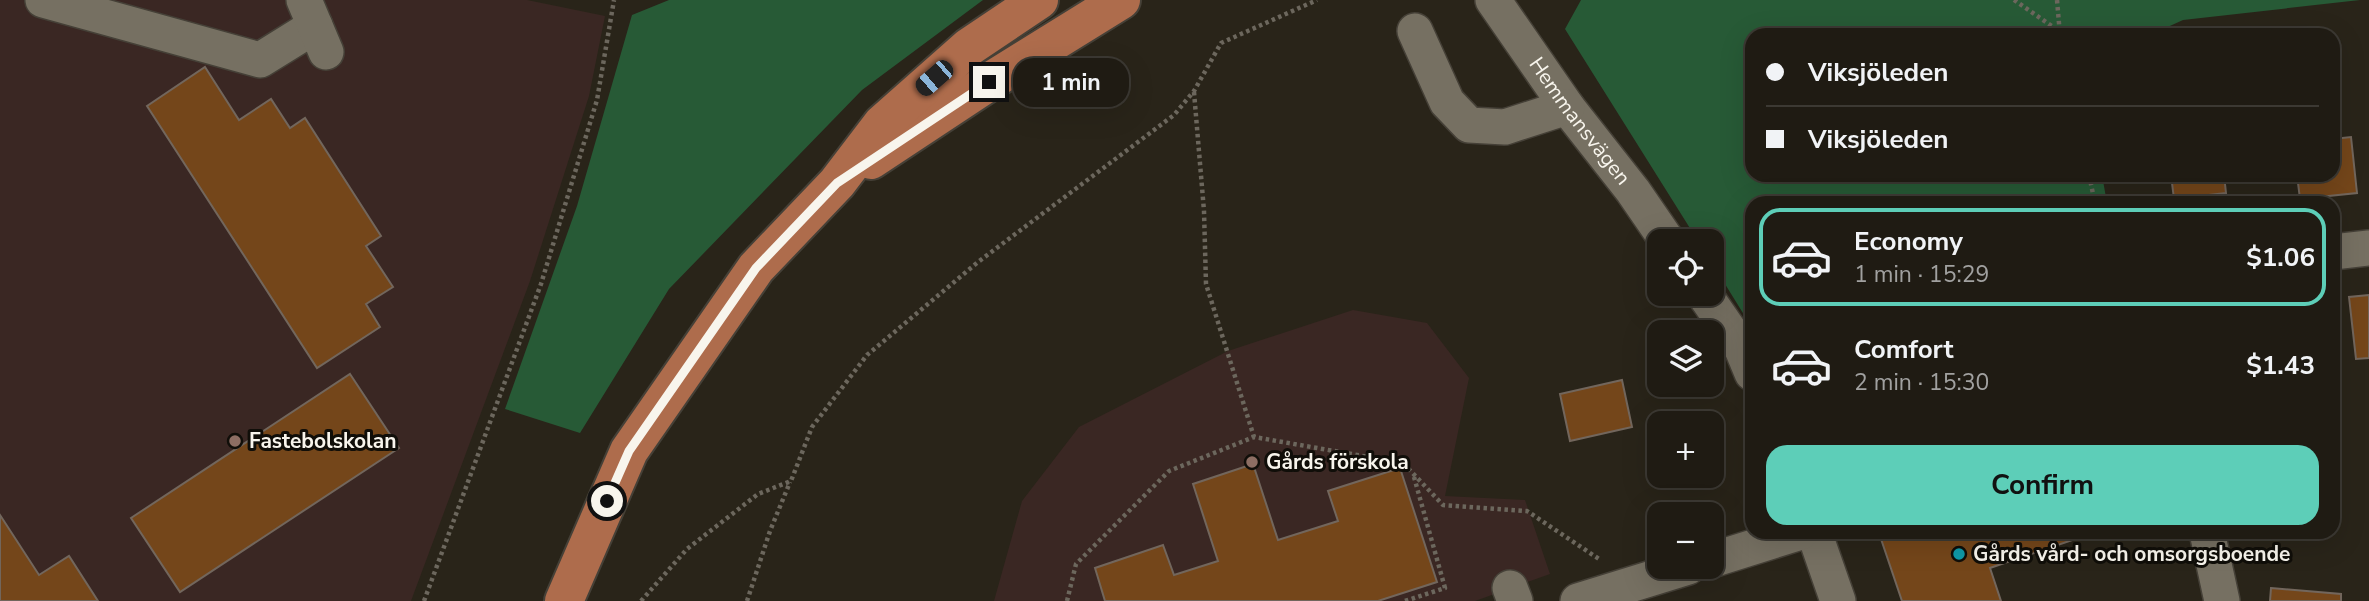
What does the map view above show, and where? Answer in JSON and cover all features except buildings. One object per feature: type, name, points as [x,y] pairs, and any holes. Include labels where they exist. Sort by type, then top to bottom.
[{"type":"main road","points":[[564,601],[629,451],[756,268],[837,183],[882,124],[969,47],[1040,0]]},
{"type":"main road","points":[[837,183],[989,82],[1121,0]]},
{"type":"street","points":[[43,0],[260,60],[315,26]]},
{"type":"street","name":"Hemmansvägen","points":[[1493,0],[1567,107],[1659,229]]},
{"type":"street","points":[[1415,32],[1447,102],[1469,125],[1505,127],[1567,107]]},
{"type":"street","points":[[2340,251],[2369,248]]},
{"type":"street","points":[[1713,306],[1745,351]]},
{"type":"street","points":[[1724,556],[1779,539]]},
{"type":"street","points":[[1816,539],[1838,601]]},
{"type":"street","points":[[2208,539],[2221,601]]},
{"type":"street","points":[[1578,601],[1638,592],[1664,579]]},
{"type":"path","points":[[424,601],[541,284],[597,100],[614,0]]},
{"type":"path","points":[[747,601],[770,531],[812,427],[867,355],[978,262],[1174,115],[1194,91],[1221,44],[1317,0]]},
{"type":"path","points":[[2014,0],[2052,28]]},
{"type":"path","points":[[2057,0],[2059,28]]},
{"type":"path","points":[[1194,91],[1204,211],[1206,284],[1254,437]]},
{"type":"path","points":[[1067,601],[1076,564],[1169,471],[1254,437],[1403,463],[1443,505],[1527,511],[1638,592]]},
{"type":"path","points":[[1405,601],[1445,588],[1413,474]]},
{"type":"path","points":[[641,601],[687,549],[758,494],[791,481]]},
{"type":"shaded area","name":"Fastebolskolan","points":[[0,0],[527,0],[605,16],[589,96],[530,281],[411,601],[0,601]]},
{"type":"shaded area","name":"Gårds förskola","points":[[1353,310],[1427,323],[1469,378],[1445,496],[1525,500],[1550,574],[1475,601],[994,601],[1022,501],[1079,427],[1228,351]]},
{"type":"green space","points":[[669,0],[983,0],[862,90],[669,289],[580,433],[505,409],[577,206],[632,15]]},
{"type":"green space","points":[[1581,0],[2360,0],[2183,20],[2165,28],[1745,28],[1745,182],[2103,182],[2106,196],[1745,196],[1745,316],[1724,282],[1724,229],[1690,229],[1565,29]]},
{"type":"place","name":"Fastebolskolan","points":[[235,441]]},
{"type":"place","name":"Gårds förskola","points":[[1252,462]]},
{"type":"place","name":"Gårds vård- och omsorgsboende","points":[[1959,554]]},
{"type":"route","points":[[607,501],[629,451],[756,268],[837,183],[989,82]]}]
